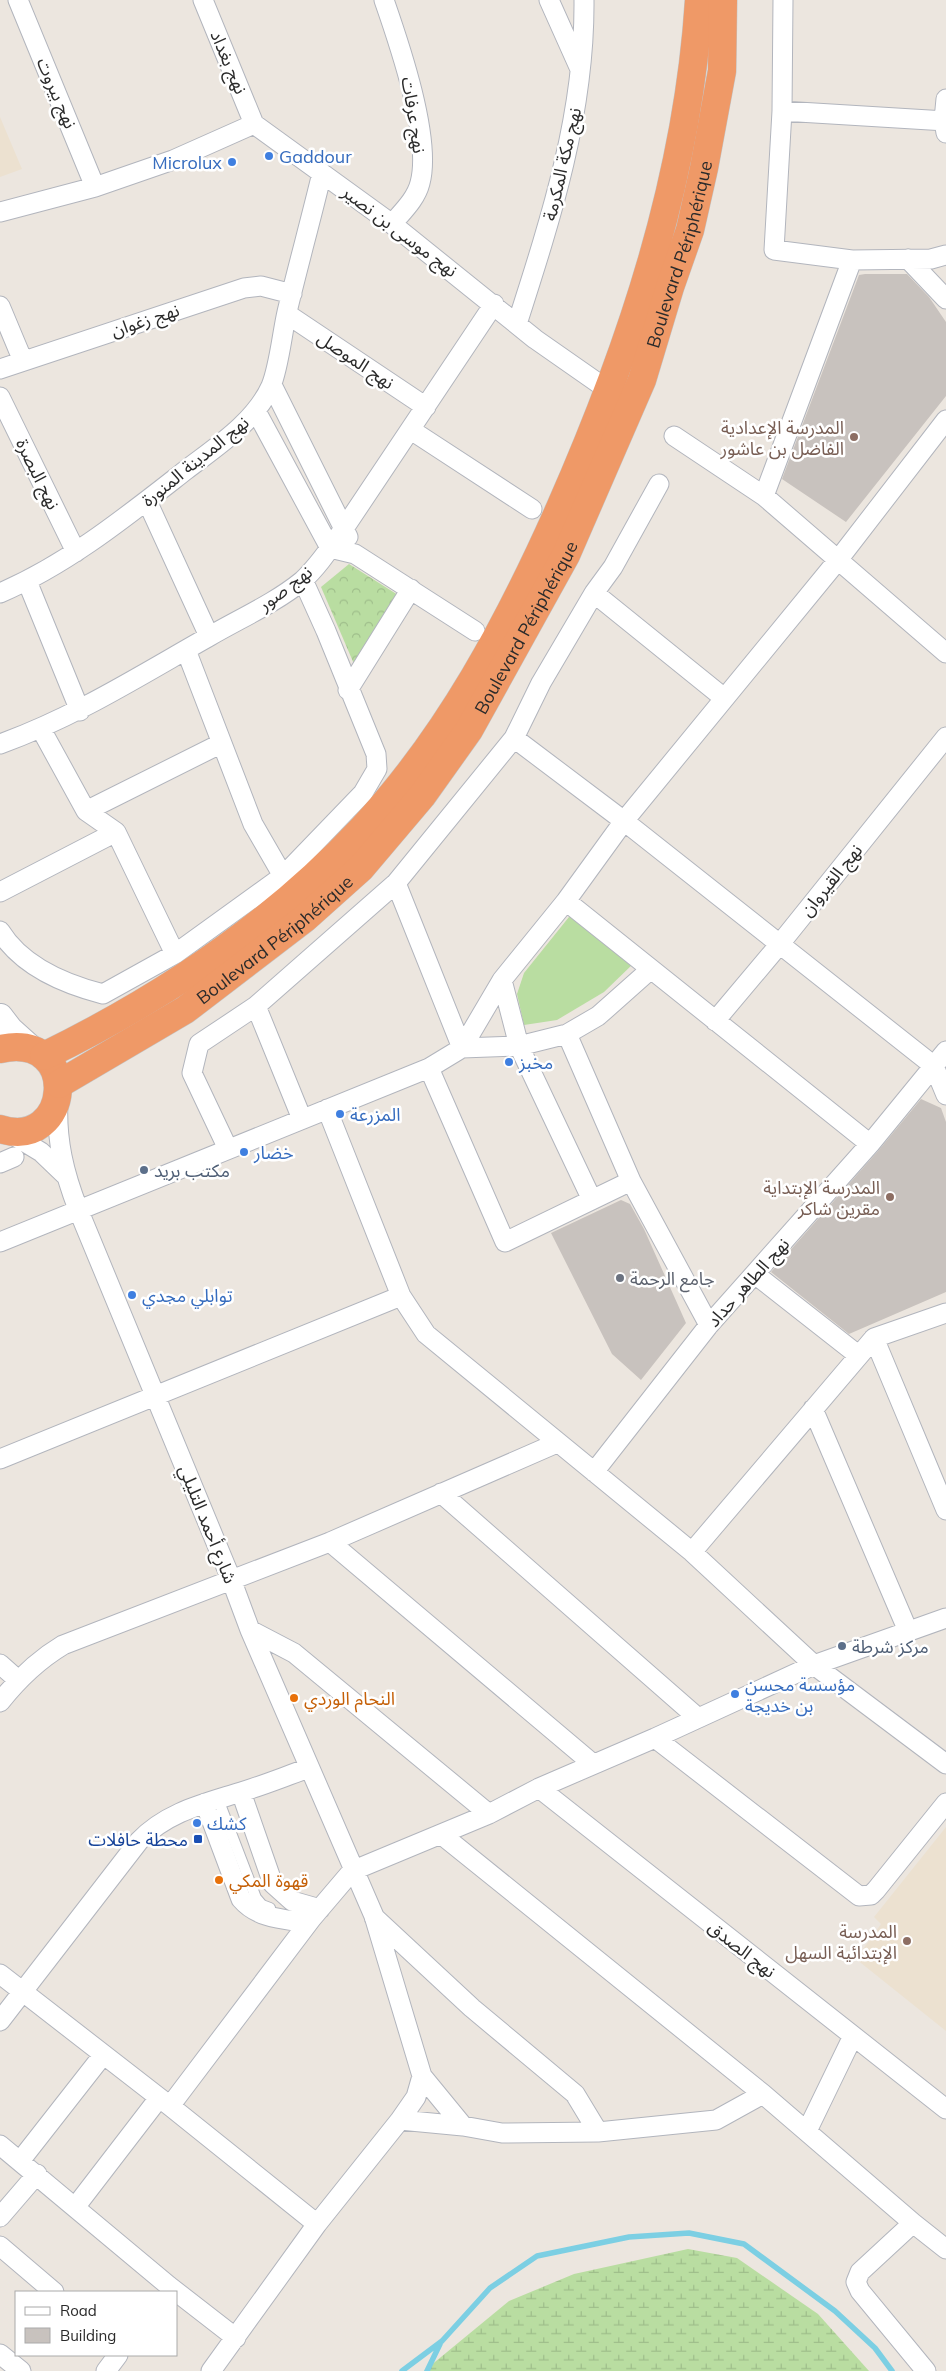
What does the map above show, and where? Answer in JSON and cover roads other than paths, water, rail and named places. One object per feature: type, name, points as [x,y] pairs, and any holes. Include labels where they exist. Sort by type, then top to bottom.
[{"type":"highway","name":"Boulevard Périphérique","points":[[37,1052],[107,1024],[197,969],[251,930],[314,876],[362,830],[406,779],[469,686],[527,581],[585,452],[647,282],[677,158],[695,61],[700,0]]},
{"type":"highway","name":"Boulevard Périphérique","points":[[59,1090],[186,1010],[311,912],[361,868],[422,796],[469,730],[566,555],[642,380],[670,287],[690,230],[704,168],[722,70],[723,0]]},
{"type":"highway","points":[[0,1048],[15,1046],[37,1052],[54,1069],[59,1090],[54,1109],[46,1120],[35,1128],[22,1132],[5,1145]]},
{"type":"street","name":"نهج بيروت","points":[[18,0],[96,186]]},
{"type":"street","name":"نهج بغداد","points":[[203,0],[254,124]]},
{"type":"street","name":"نهج عرفات","points":[[384,0],[410,84],[416,113],[422,166],[418,190],[392,224]]},
{"type":"street","points":[[549,0],[579,69]]},
{"type":"street","name":"نهج مكة المكرمة","points":[[517,324],[541,250],[565,162],[574,117],[584,0]]},
{"type":"street","points":[[783,0],[782,111],[774,250],[852,260],[931,259],[946,255]]},
{"type":"street","points":[[782,111],[945,125],[946,99]]},
{"type":"street","points":[[0,212],[96,186],[173,160],[254,124]]},
{"type":"street","name":"نهج موسى بن نصير","points":[[254,124],[392,224],[517,324],[598,383]]},
{"type":"street","name":"نهج المدينة المنورة","points":[[0,593],[28,581],[76,552],[214,448],[256,411],[272,386],[287,314],[322,173]]},
{"type":"street","points":[[764,496],[852,260]]},
{"type":"street","points":[[908,260],[946,299]]},
{"type":"street","name":"نهج زغوان","points":[[0,369],[244,288],[261,286],[292,294]]},
{"type":"street","name":"نهج صور","points":[[0,744],[41,729],[80,711],[261,608],[303,580],[330,548],[494,304]]},
{"type":"street","points":[[0,306],[23,361]]},
{"type":"street","name":"نهج الموصل","points":[[287,314],[426,407]]},
{"type":"street","points":[[272,386],[344,527],[355,554]]},
{"type":"street","name":"نهج البصرة","points":[[0,397],[76,552]]},
{"type":"street","points":[[256,411],[330,548],[355,554],[476,631]]},
{"type":"street","points":[[462,1048],[502,980],[566,901],[624,821],[838,560],[946,420]]},
{"type":"street","points":[[411,430],[532,509]]},
{"type":"street","points":[[674,436],[764,496],[946,653]]},
{"type":"street","points":[[228,1149],[192,1073],[199,1044],[256,1006],[396,883],[514,738],[541,683],[594,593],[613,567],[658,484]]},
{"type":"street","points":[[146,501],[209,636]]},
{"type":"street","points":[[0,931],[12,949],[38,967],[83,989],[102,994],[175,954],[283,876],[363,793],[377,769],[376,754],[303,580]]},
{"type":"street","points":[[28,581],[80,711]]},
{"type":"street","points":[[348,690],[411,589]]},
{"type":"street","points":[[594,593],[724,698]]},
{"type":"street","points":[[186,650],[220,744],[252,824],[283,876]]},
{"type":"street","points":[[41,729],[86,812],[116,832],[175,954]]},
{"type":"street","name":"نهج القيروان","points":[[715,1021],[779,945],[946,737]]},
{"type":"street","points":[[514,738],[624,821],[934,1066],[946,1095]]},
{"type":"street","points":[[86,812],[220,744]]},
{"type":"street","points":[[0,892],[116,832]]},
{"type":"street","points":[[396,883],[462,1048]]},
{"type":"street","points":[[566,901],[870,1144]]},
{"type":"street","points":[[0,1242],[428,1068],[462,1048],[519,1046],[567,1034],[598,1016],[651,969]]},
{"type":"street","points":[[502,980],[519,1046],[592,1200]]},
{"type":"street","points":[[256,1006],[302,1119]]},
{"type":"street","points":[[0,1017],[10,1030],[37,1052]]},
{"type":"street","points":[[567,1034],[631,1180],[709,1325]]},
{"type":"street","name":"نهج الطاهر حداد","points":[[594,1472],[709,1325],[756,1275],[870,1144],[946,1051]]},
{"type":"street","points":[[428,1068],[505,1242],[631,1180]]},
{"type":"street","points":[[59,1090],[59,1142],[65,1176]]},
{"type":"street","points":[[327,1109],[401,1296],[426,1334],[692,1552],[814,1665],[946,1764]]},
{"type":"street","points":[[5,1145],[41,1152],[65,1176]]},
{"type":"street","name":"شارع أحمد التليلي","points":[[65,1176],[250,1630],[352,1871],[374,1916]]},
{"type":"street","points":[[756,1275],[858,1355]]},
{"type":"street","points":[[0,1458],[401,1296]]},
{"type":"street","points":[[692,1552],[874,1338],[946,1313]]},
{"type":"street","points":[[874,1338],[946,1510]]},
{"type":"street","points":[[813,1409],[908,1631]]},
{"type":"street","points":[[0,1702],[18,1680],[41,1658],[64,1645],[330,1542],[557,1443]]},
{"type":"street","points":[[441,1493],[698,1718]]},
{"type":"street","points":[[330,1542],[593,1764]]},
{"type":"street","points":[[76,2206],[164,2102],[352,1871],[442,1835],[489,1814],[538,1788],[655,1738],[814,1665],[946,1618]]},
{"type":"street","points":[[250,1630],[294,1653],[489,1814]]},
{"type":"street","points":[[0,1664],[18,1680]]},
{"type":"street","points":[[655,1738],[859,1896],[871,1895],[876,1890],[946,1803]]},
{"type":"street","points":[[0,2021],[139,1841],[167,1818],[309,1768]]},
{"type":"street","name":"نهج الصدق","points":[[538,1788],[946,2109]]},
{"type":"street","points":[[241,1792],[273,1884],[314,1917]]},
{"type":"street","points":[[211,1801],[241,1899],[248,1908],[258,1914],[314,1917]]},
{"type":"street","points":[[442,1835],[763,2094],[946,2249]]},
{"type":"street","points":[[374,1916],[472,2008],[575,2094],[598,2132]]},
{"type":"street","points":[[374,1916],[422,2076],[463,2126]]},
{"type":"street","points":[[0,1974],[317,2224]]},
{"type":"street","points":[[807,2132],[853,2036]]},
{"type":"street","points":[[20,2161],[103,2055]]},
{"type":"street","points":[[211,2371],[317,2224],[400,2120],[416,2097],[422,2076]]},
{"type":"street","points":[[400,2120],[463,2126],[502,2133],[598,2132],[716,2120],[763,2094]]},
{"type":"street","points":[[0,2145],[76,2206],[166,2289]]},
{"type":"street","points":[[0,2218],[37,2174]]},
{"type":"street","points":[[913,2223],[860,2272],[856,2282],[860,2291],[926,2371]]},
{"type":"street","points":[[0,2246],[53,2291]]},
{"type":"street","points":[[178,2297],[236,2338]]},
{"type":"street","points":[[0,2354],[20,2371]]},
{"type":"street","points":[[106,2371],[117,2356]]},
{"type":"waterway","points":[[402,2371],[442,2341],[490,2288],[537,2256],[629,2237],[689,2233],[744,2244],[835,2311],[875,2348],[892,2371]]},
{"type":"waterway","points":[[427,2371],[440,2344]]},
{"type":"place","name":"Gaddour","points":[[269,156]]},
{"type":"place","name":"Microlux","points":[[232,162]]},
{"type":"place","name":"المدرسة الإعدادية الفاضل بن عاشور","points":[[854,437]]},
{"type":"place","name":"مخبز","points":[[509,1062]]},
{"type":"place","name":"المزرعة","points":[[340,1114]]},
{"type":"place","name":"خضار","points":[[244,1152]]},
{"type":"place","name":"مكتب بريد","points":[[144,1170]]},
{"type":"place","name":"المدرسة الإبتداية مقرين شاكر","points":[[890,1197]]},
{"type":"place","name":"جامع الرحمة","points":[[620,1278]]},
{"type":"place","name":"توابلي مجدي","points":[[132,1295]]},
{"type":"place","name":"مركز شرطة","points":[[842,1646]]},
{"type":"place","name":"مؤسسة محسن بن خديجة","points":[[735,1694]]},
{"type":"place","name":"النحام الوردي","points":[[294,1698]]},
{"type":"place","name":"كشك","points":[[197,1823]]},
{"type":"place","name":"محطة حافلات","points":[[198,1839]]},
{"type":"place","name":"قهوة المكي","points":[[219,1880]]},
{"type":"place","name":"المدرسة الإبتدائية السهل","points":[[907,1941]]}]
